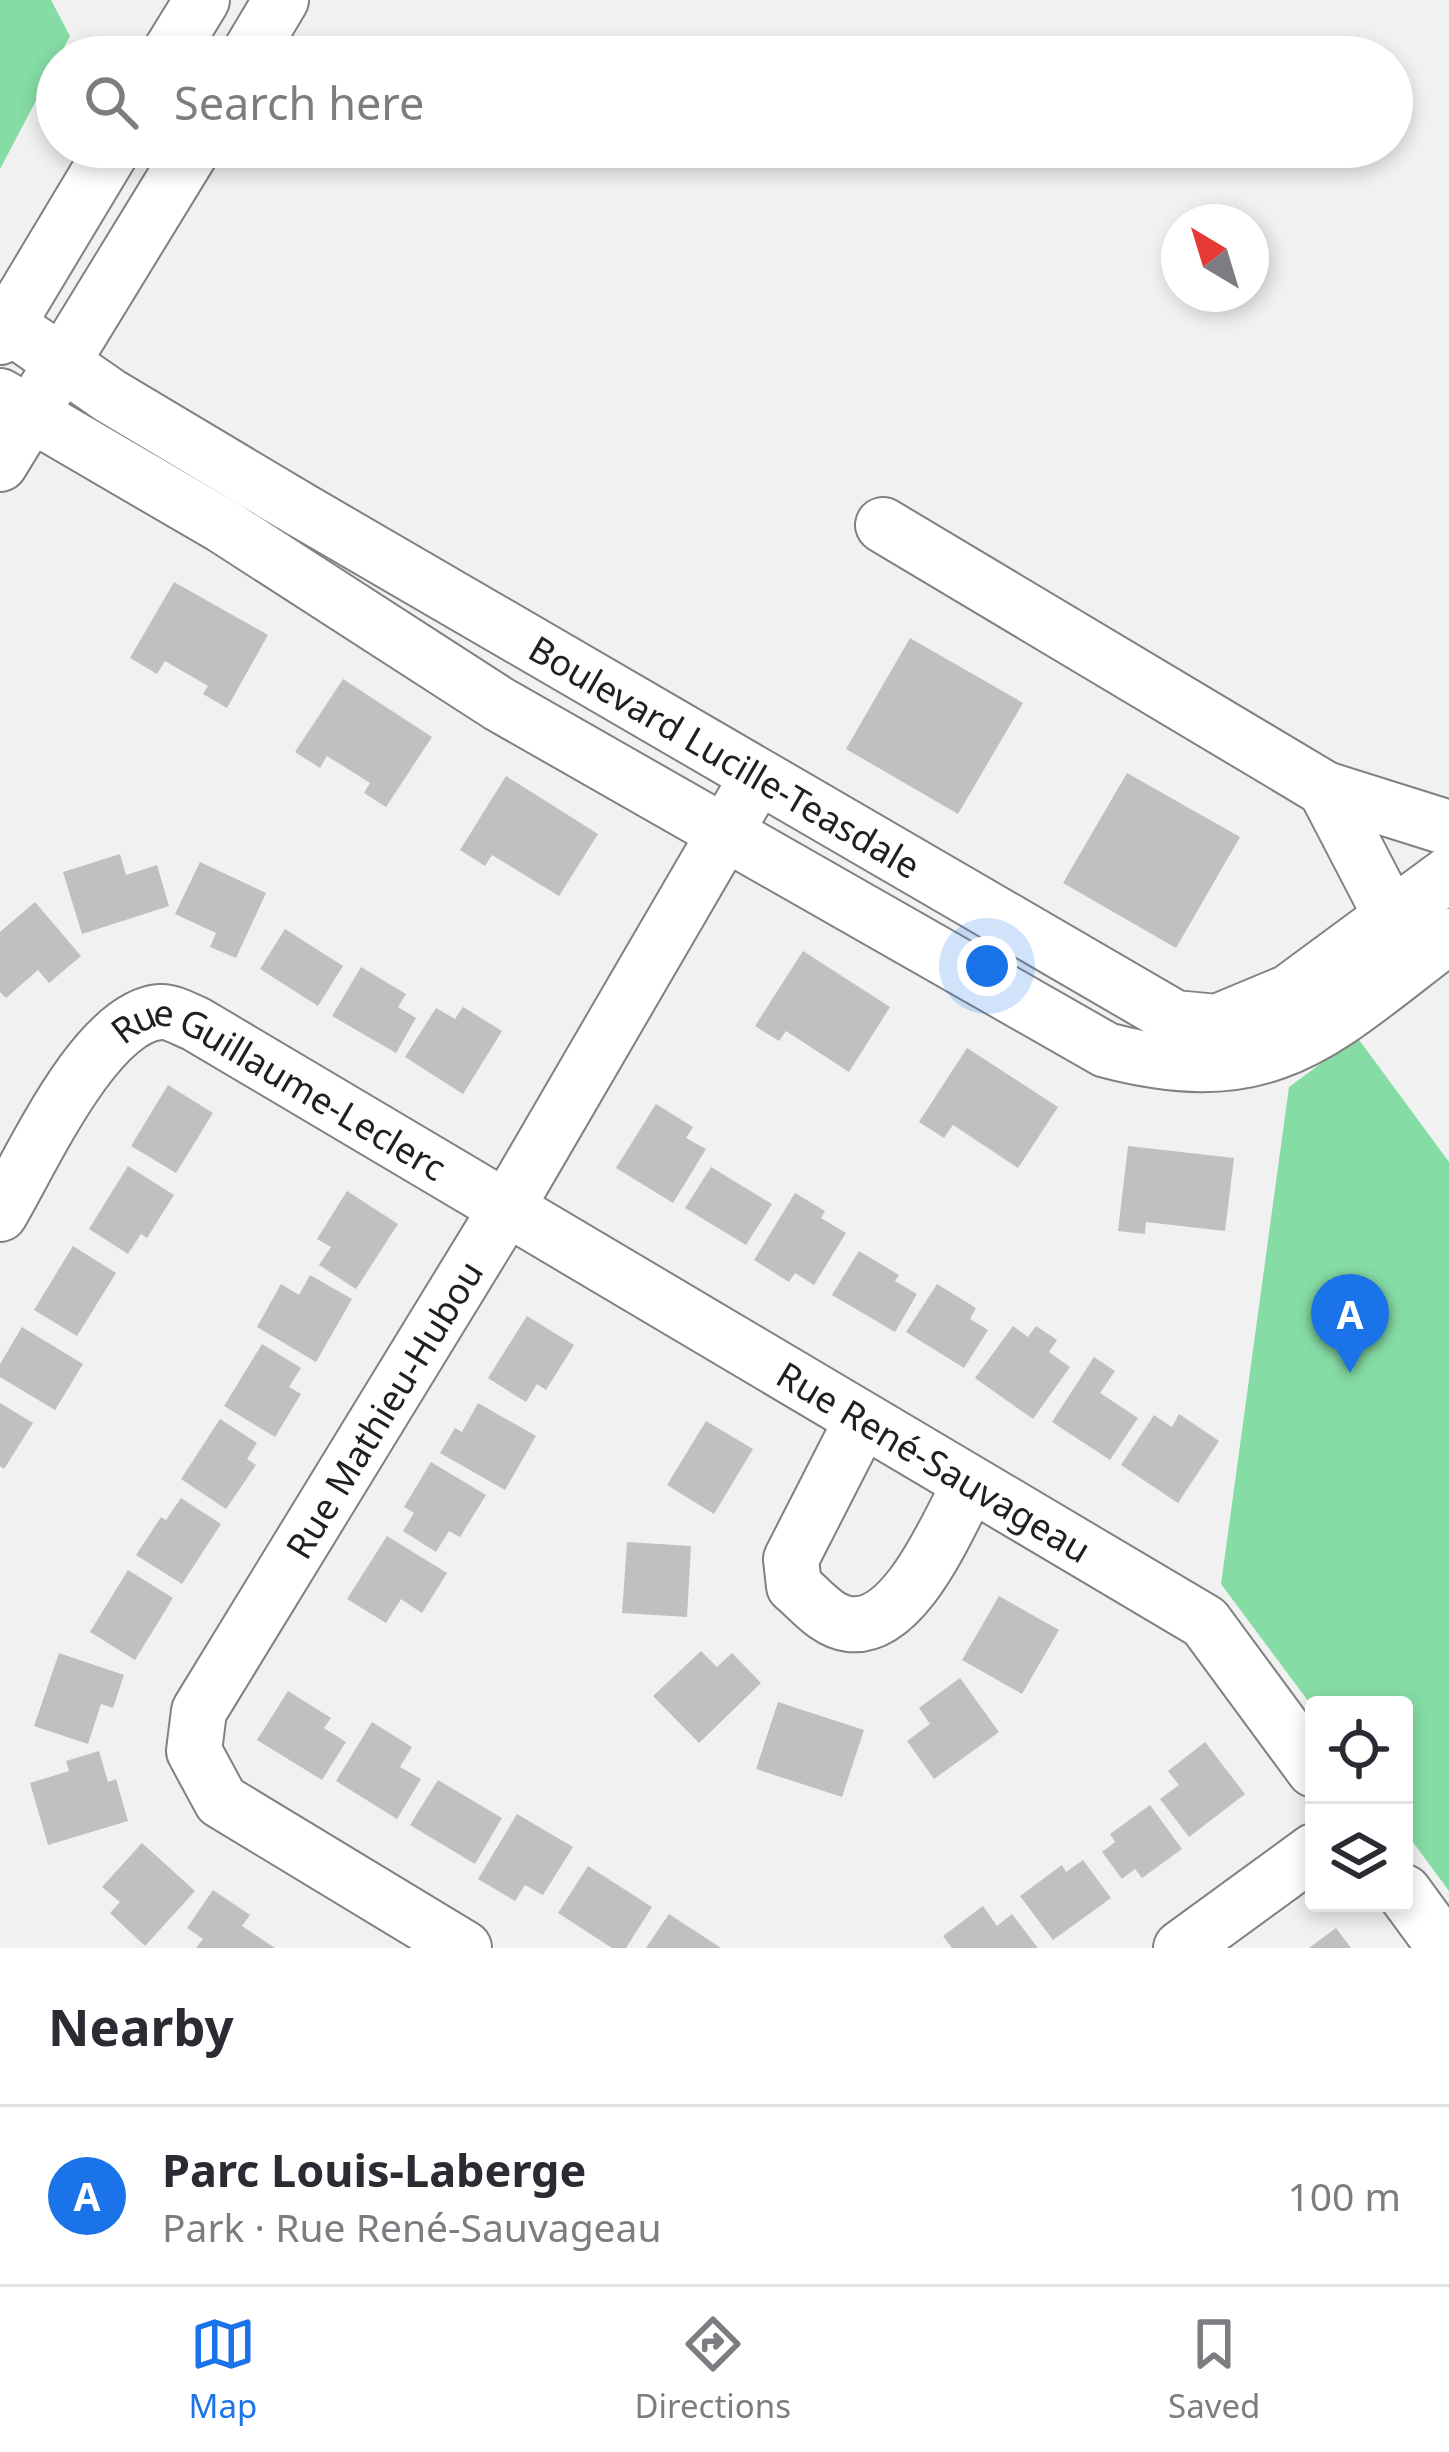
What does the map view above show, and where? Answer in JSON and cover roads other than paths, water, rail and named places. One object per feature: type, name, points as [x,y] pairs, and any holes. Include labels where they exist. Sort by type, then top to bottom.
[{"type":"street","points":[[180,36],[202,0]]},
{"type":"street","points":[[260,36],[281,0]]},
{"type":"street","points":[[3,327],[101,168]]},
{"type":"street","points":[[0,464],[15,404],[62,363],[181,168]]},
{"type":"street","name":"Boulevard Lucille-Teasdale","points":[[3,327],[263,488],[1175,1018],[1216,1022],[1255,1010],[1289,992],[1449,874]]},
{"type":"street","name":"Boulevard Lucille-Teasdale","points":[[15,404],[224,526],[499,704],[1106,1050],[1160,1064],[1208,1067],[1283,1053],[1316,1036],[1449,936]]},
{"type":"street","points":[[883,525],[1324,789],[1449,828]]},
{"type":"street","name":"Rue Mathieu-Hubou","points":[[464,1948],[221,1801],[194,1751],[200,1712],[506,1209],[758,778]]},
{"type":"street","points":[[1324,789],[1391,916]]},
{"type":"street","name":"Rue Guillaume-Leclerc","points":[[0,1214],[104,1041],[134,1021],[163,1011],[196,1024],[506,1209]]},
{"type":"street","name":"Rue René-Sauvageau","points":[[506,1209],[1205,1622],[1305,1758]]},
{"type":"street","points":[[862,1420],[790,1559],[794,1586],[827,1616],[852,1624],[880,1616],[910,1592],[969,1486]]},
{"type":"street","points":[[1181,1948],[1305,1858]]},
{"type":"street","points":[[1413,1904],[1445,1948]]},
{"type":"place","name":"Parc Louis-Laberge","points":[[1350,1373]]}]
